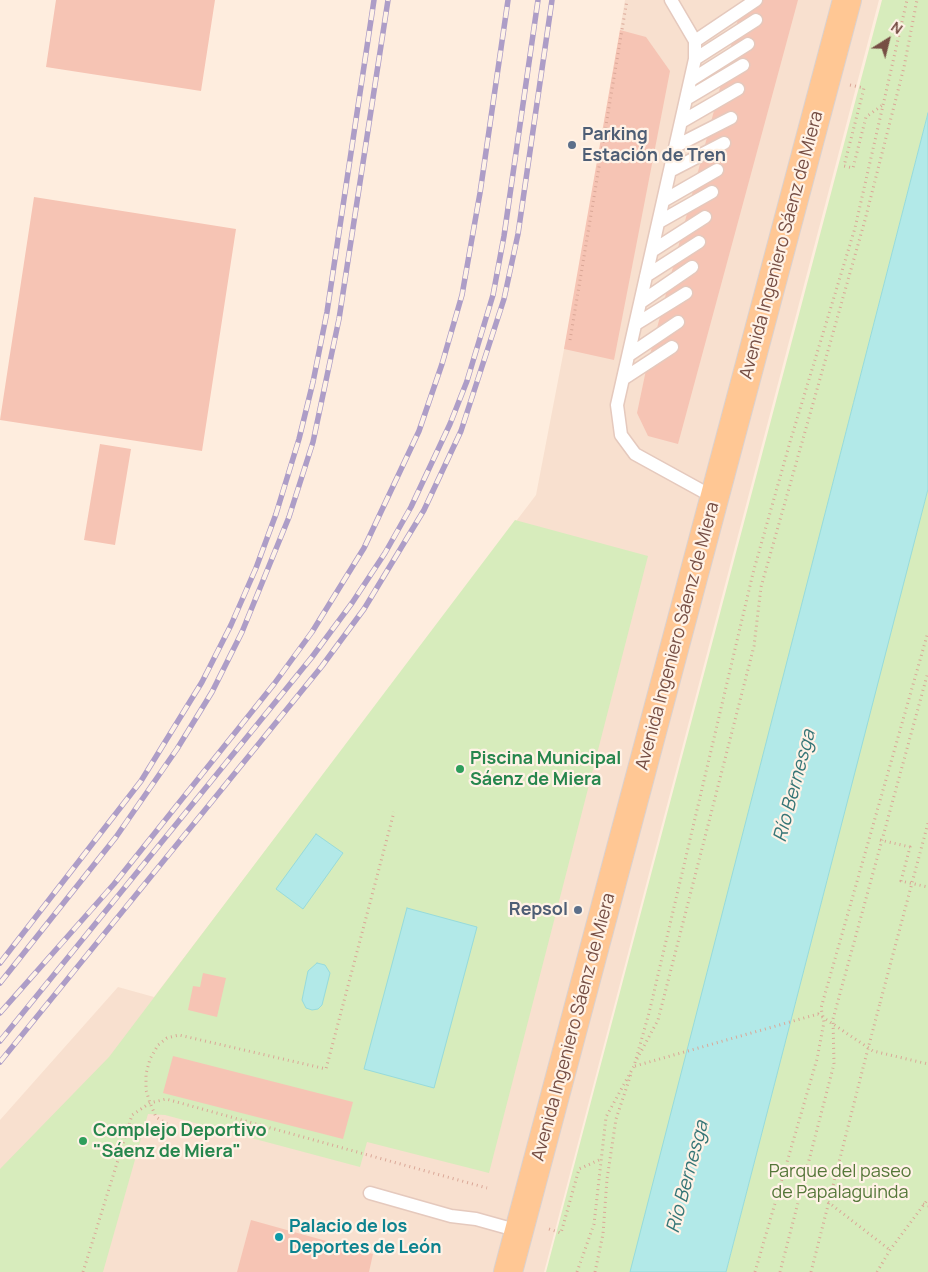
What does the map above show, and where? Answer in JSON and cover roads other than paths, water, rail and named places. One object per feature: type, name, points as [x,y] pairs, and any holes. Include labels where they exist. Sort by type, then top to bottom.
[{"type":"main road","name":"Avenida Ingeniero Sáenz de Miera","points":[[508,1272],[848,0]]},
{"type":"lane","points":[[671,0],[695,40],[695,60],[617,405],[621,435],[635,454],[715,498]]},
{"type":"lane","points":[[695,40],[756,0]]},
{"type":"lane","points":[[695,60],[756,20]]},
{"type":"lane","points":[[691,80],[748,44]]},
{"type":"lane","points":[[686,99],[743,65]]},
{"type":"lane","points":[[681,122],[738,89]]},
{"type":"lane","points":[[676,146],[731,118]]},
{"type":"lane","points":[[670,171],[724,143]]},
{"type":"lane","points":[[663,201],[717,170]]},
{"type":"lane","points":[[659,222],[712,192]]},
{"type":"lane","points":[[652,251],[705,217]]},
{"type":"lane","points":[[646,276],[699,242]]},
{"type":"lane","points":[[640,302],[692,267]]},
{"type":"lane","points":[[636,324],[686,293]]},
{"type":"lane","points":[[629,354],[678,322]]},
{"type":"lane","points":[[623,379],[672,347]]},
{"type":"lane","points":[[370,1193],[451,1216],[476,1219],[520,1231]]},
{"type":"water","name":"Río Bernesga","points":[[928,113],[928,489],[726,1272],[630,1272]]},
{"type":"water","points":[[316,834],[343,853],[303,909],[276,889]]},
{"type":"water","points":[[407,908],[477,927],[434,1088],[364,1069]]},
{"type":"water","points":[[317,963],[325,965],[330,973],[322,1005],[318,1009],[312,1010],[306,1008],[302,1000],[308,971]]},
{"type":"railway","points":[[0,963],[141,781],[202,682],[231,625],[256,568],[276,514],[299,439],[313,382],[327,312],[374,0]]},
{"type":"railway","points":[[0,983],[116,837],[177,749],[212,692],[242,632],[289,517],[313,442],[339,319],[388,0]]},
{"type":"railway","points":[[0,1013],[114,884],[274,684],[312,632],[364,548],[419,431],[442,364],[462,295],[480,193],[508,0]]},
{"type":"railway","points":[[0,1041],[312,657],[352,603],[385,553],[411,507],[450,424],[467,381],[493,295],[504,236],[538,0]]},
{"type":"railway","points":[[0,1062],[322,666],[364,609],[424,510],[461,431],[504,299],[518,234],[552,0]]},
{"type":"place","name":"Parking Estación de Tren","points":[[572,145]]},
{"type":"place","name":"Piscina Municipal Sáenz de Miera","points":[[460,769]]},
{"type":"place","name":"Repsol","points":[[578,910]]},
{"type":"place","name":"Complejo Deportivo \"Sáenz de Miera\"","points":[[83,1141]]},
{"type":"place","name":"Palacio de los Deportes de León","points":[[279,1237]]},
{"type":"park label","name":"Parque del paseo de Papalaguinda","points":[[840,1182]]}]
